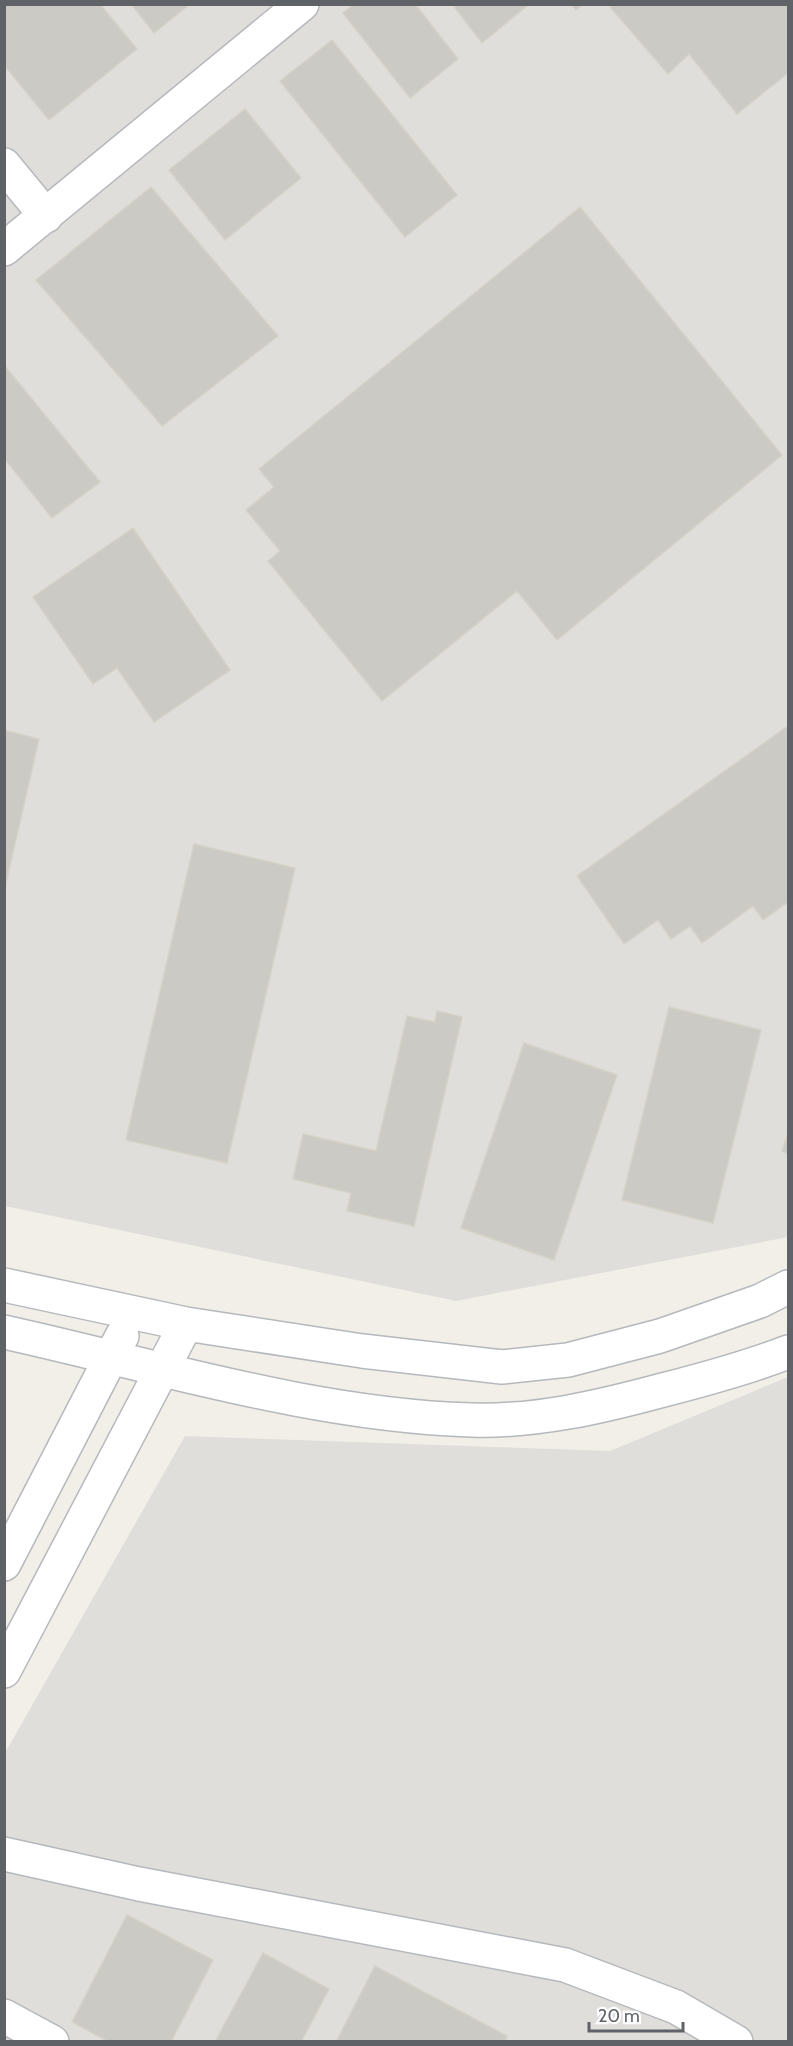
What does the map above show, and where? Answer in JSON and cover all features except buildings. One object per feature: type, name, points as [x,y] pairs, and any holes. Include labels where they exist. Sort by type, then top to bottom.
[{"type":"street","points":[[4,249],[302,4]]},
{"type":"street","points":[[4,165],[46,216]]},
{"type":"street","points":[[4,1285],[186,1324],[362,1352],[502,1367],[568,1360],[660,1336],[760,1301],[789,1287]]},
{"type":"street","points":[[4,1564],[134,1312]]},
{"type":"street","points":[[4,1671],[186,1324]]},
{"type":"street","points":[[4,1332],[162,1369],[393,1415],[473,1420],[512,1419],[585,1411],[748,1368],[789,1352]]},
{"type":"street","points":[[4,1854],[151,1886],[565,1965],[676,2007],[736,2042]]},
{"type":"street","points":[[4,2016],[52,2042]]},
{"type":"shaded area","points":[[5,5],[788,5],[788,1237],[456,1301],[5,1206]]},
{"type":"shaded area","points":[[788,1377],[788,2041],[5,2042],[5,1753],[185,1436],[610,1451]]}]
